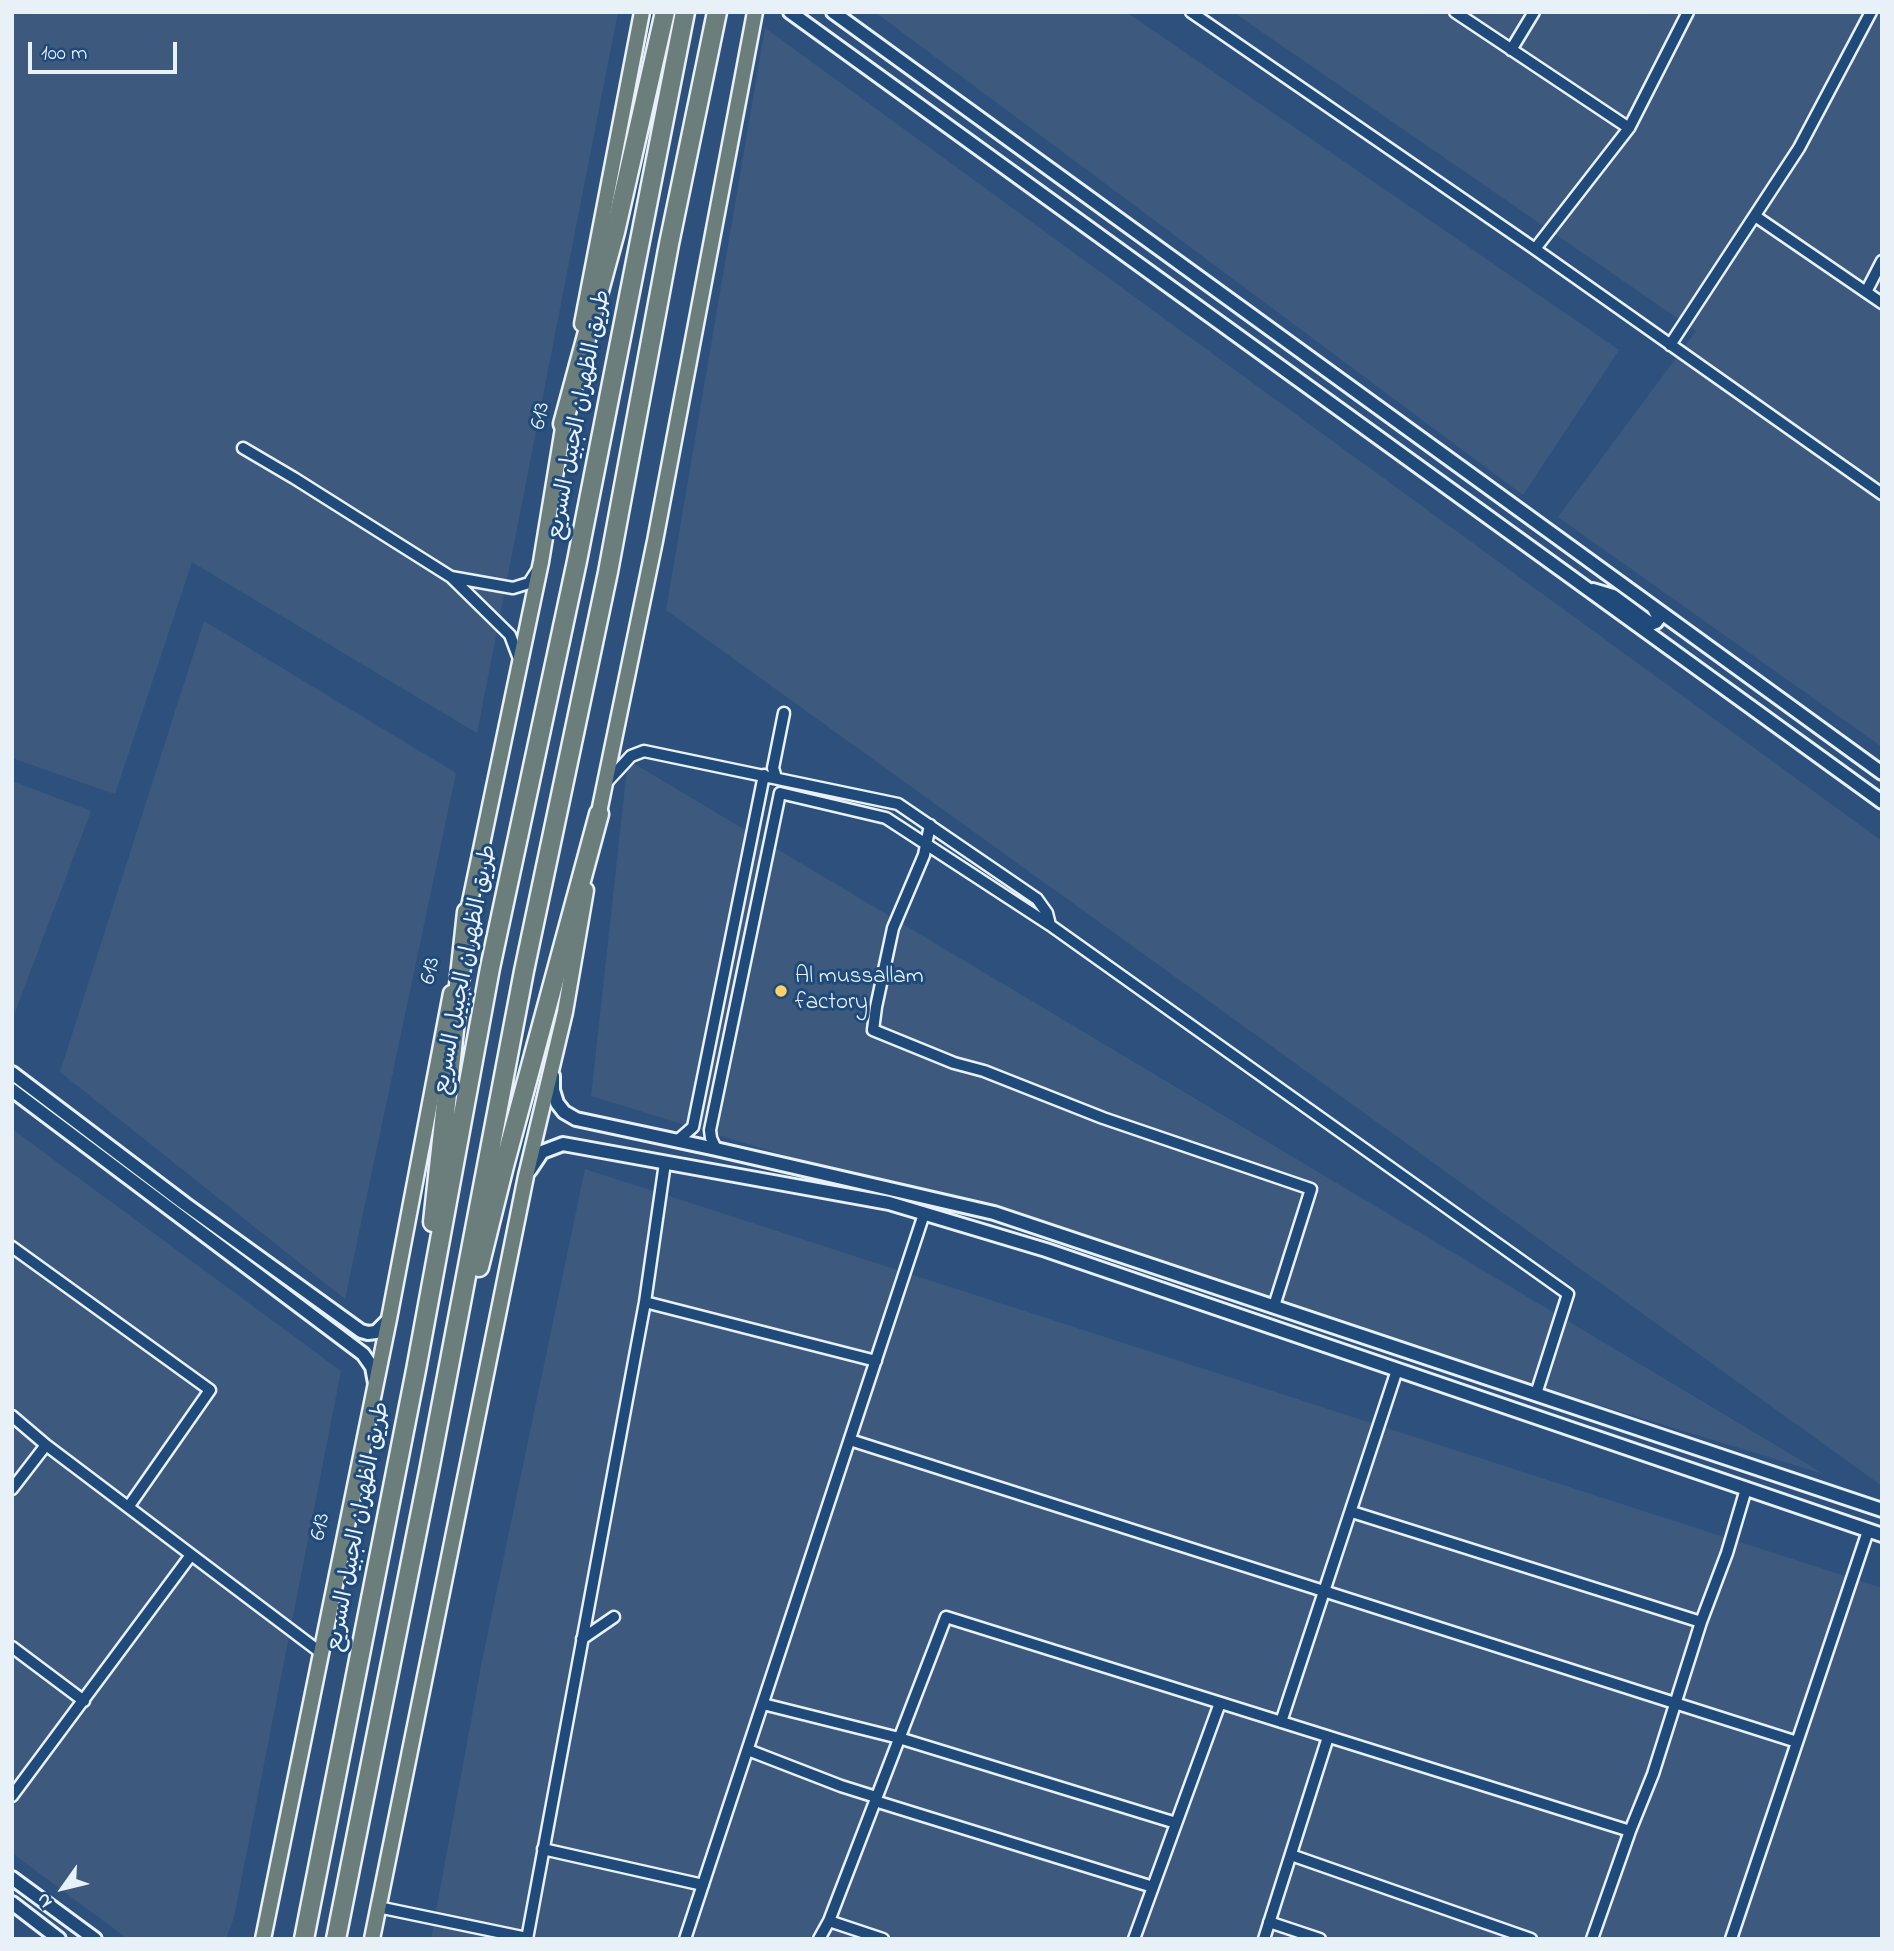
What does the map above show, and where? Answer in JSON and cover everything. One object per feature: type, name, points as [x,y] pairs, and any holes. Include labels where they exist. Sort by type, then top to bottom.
[{"type":"highway","points":[[563,424],[615,232],[665,12]]},
{"type":"highway","name":"طريق الظهران الجبيل السريع","points":[[304,1939],[416,1370],[490,968],[577,561],[685,12]]},
{"type":"highway","points":[[337,1939],[524,971],[608,572],[669,244],[717,12]]},
{"type":"highway","points":[[429,1471],[504,1166],[598,814]]},
{"type":"highway","points":[[416,1370],[467,912]]},
{"type":"highway","points":[[294,1939],[329,1813]]},
{"type":"main road","name":"613","points":[[263,1939],[389,1319],[433,1078],[541,562],[563,424],[642,12]]},
{"type":"main road","points":[[372,1939],[526,1176],[565,1012],[598,814],[607,782],[655,541],[755,12]]},
{"type":"street","points":[[751,31],[764,12]]},
{"type":"street","points":[[832,12],[1882,773]]},
{"type":"street","points":[[1191,12],[1535,249],[1882,494]]},
{"type":"street","points":[[1455,12],[1629,128]]},
{"type":"street","points":[[1511,50],[1534,12]]},
{"type":"street","points":[[1535,249],[1629,128],[1688,12]]},
{"type":"street","points":[[1670,345],[1799,148],[1871,12]]},
{"type":"street","points":[[794,14],[1882,802]]},
{"type":"street","points":[[1755,216],[1882,303]]},
{"type":"street","points":[[1866,292],[1882,261]]},
{"type":"street","points":[[1407,459],[1403,449],[1406,443],[1412,442],[1441,462],[1480,482]]},
{"type":"street","points":[[243,448],[451,577],[510,635],[519,654],[520,667]]},
{"type":"street","points":[[451,577],[513,588],[529,583],[541,562]]},
{"type":"street","points":[[1583,587],[1613,596],[1651,624],[1659,618],[1652,606]]},
{"type":"street","points":[[716,1149],[710,1130],[780,793],[779,778],[774,768],[784,713]]},
{"type":"street","points":[[607,782],[631,757],[644,751],[898,804],[1037,900],[1047,913],[1050,925]]},
{"type":"street","points":[[677,1141],[693,1128],[764,775]]},
{"type":"street","points":[[780,793],[886,818],[1050,925],[1568,1294],[1536,1394]]},
{"type":"street","points":[[930,825],[927,845],[893,928],[873,1030],[1103,1118],[1311,1189],[1274,1306]]},
{"type":"street","points":[[714,1021],[727,1047]]},
{"type":"street","points":[[554,1061],[553,1090],[557,1102],[564,1112],[576,1119],[994,1213],[1882,1510]]},
{"type":"street","points":[[12,1073],[184,1204],[361,1331],[368,1334],[376,1332],[389,1319]]},
{"type":"street","points":[[12,1090],[363,1354],[372,1367],[375,1383]]},
{"type":"street","points":[[526,1176],[542,1152],[563,1144],[889,1203],[1046,1250],[1882,1535]]},
{"type":"street","points":[[378,1907],[527,1938],[645,1302],[666,1163]]},
{"type":"street","points":[[685,1939],[924,1214]]},
{"type":"street","points":[[12,1247],[209,1390],[129,1506]]},
{"type":"street","points":[[645,1302],[876,1361]]},
{"type":"street","points":[[1281,1722],[1397,1370]]},
{"type":"street","points":[[12,1416],[46,1445],[320,1652]]},
{"type":"street","points":[[850,1440],[1797,1742]]},
{"type":"street","points":[[12,1489],[46,1445]]},
{"type":"street","points":[[1592,1939],[1653,1774],[1746,1489]]},
{"type":"street","points":[[1352,1512],[1701,1622]]},
{"type":"street","points":[[1731,1939],[1868,1531]]},
{"type":"street","points":[[12,1796],[191,1555]]},
{"type":"street","points":[[582,1639],[614,1617]]},
{"type":"street","points":[[819,1939],[829,1921],[946,1617],[1630,1831]]},
{"type":"street","points":[[12,1647],[84,1701]]},
{"type":"street","points":[[1134,1939],[1220,1703]]},
{"type":"street","points":[[763,1704],[899,1738],[1176,1823]]},
{"type":"street","points":[[1264,1939],[1328,1737]]},
{"type":"street","points":[[748,1750],[875,1799],[1153,1887]]},
{"type":"street","points":[[543,1849],[703,1885]]},
{"type":"street","points":[[1291,1854],[1531,1939]]},
{"type":"street","points":[[12,1878],[94,1939]]},
{"type":"street","points":[[12,1903],[59,1939]]},
{"type":"street","points":[[829,1921],[883,1939]]},
{"type":"street","points":[[1269,1922],[1320,1939]]},
{"type":"shaded area","points":[[12,12],[618,12],[477,733],[192,562],[115,794],[12,758]]},
{"type":"shaded area","points":[[875,12],[1126,12],[1619,350],[1523,495]]},
{"type":"shaded area","points":[[1233,12],[1882,12],[1882,747],[1558,517],[1696,331]]},
{"type":"shaded area","points":[[765,28],[1882,841],[1882,1486],[666,610]]},
{"type":"shaded area","points":[[204,621],[456,773],[345,1299],[60,1072]]},
{"type":"shaded area","points":[[628,760],[1824,1474],[591,1096]]},
{"type":"shaded area","points":[[12,781],[91,811],[12,1020]]},
{"type":"shaded area","points":[[12,1129],[341,1371],[234,1917],[226,1939],[128,1939],[12,1853]]},
{"type":"shaded area","points":[[585,1169],[1882,1588],[1882,1939],[431,1939],[482,1661]]},
{"type":"place","name":"Al mussallam factory","points":[[781,991]]}]
